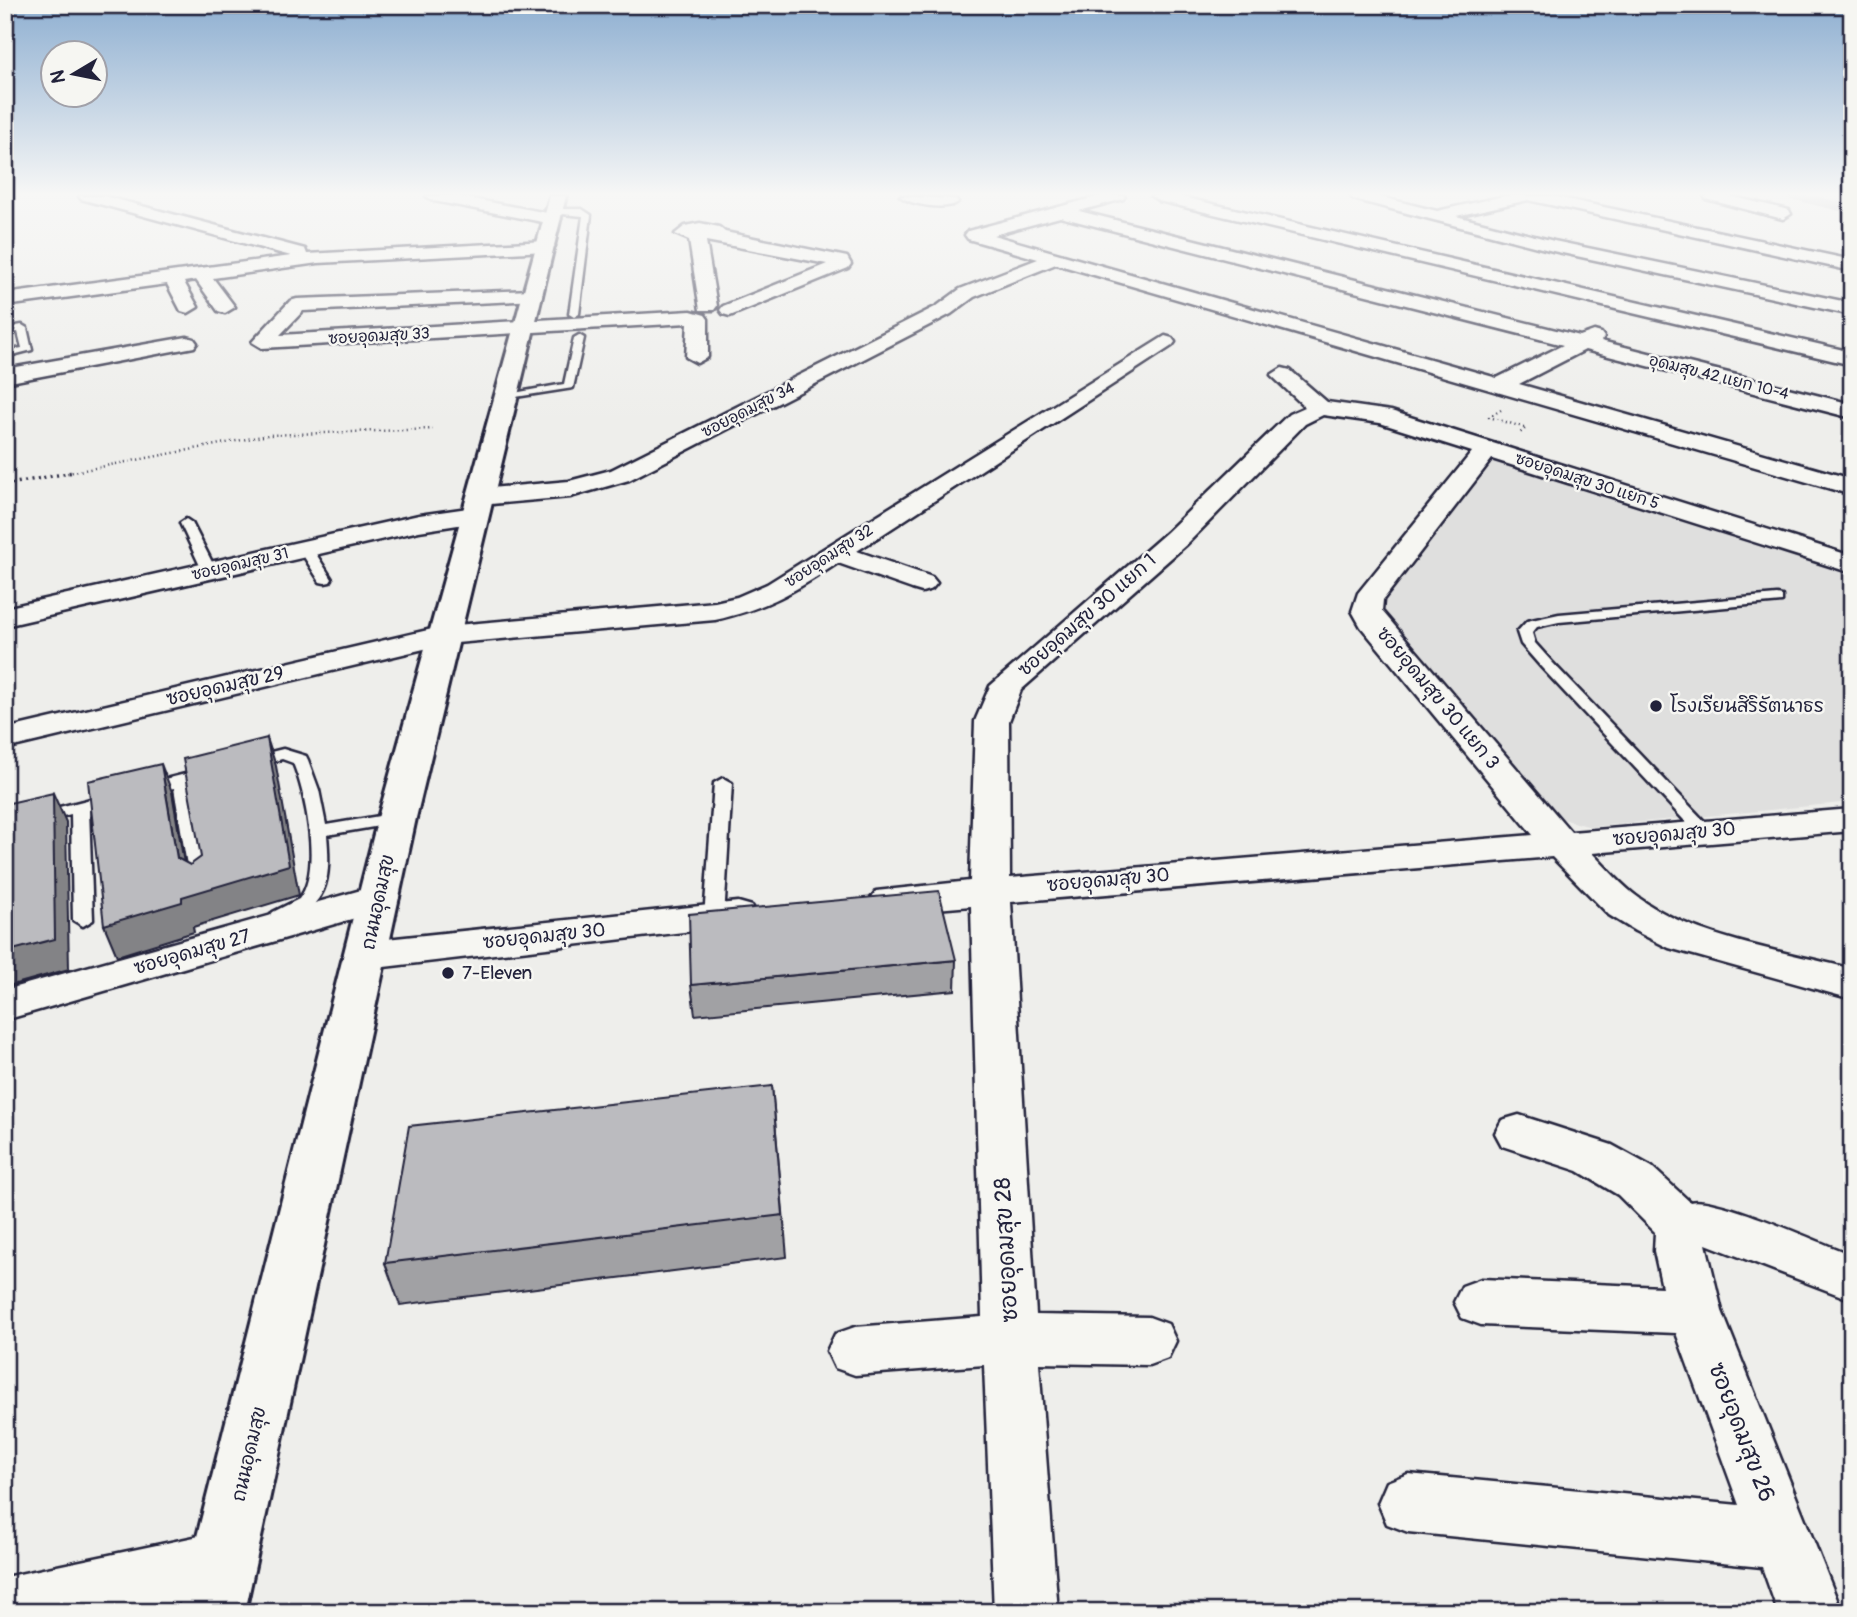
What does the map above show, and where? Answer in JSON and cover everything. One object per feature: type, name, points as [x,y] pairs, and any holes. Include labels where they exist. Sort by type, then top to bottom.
[{"type":"main road","name":"ถนนอุดมสุข","points":[[217,1587],[397,818],[539,271]]},
{"type":"street","points":[[5,300],[220,271]]},
{"type":"street","points":[[329,277],[336,271]]},
{"type":"street","points":[[697,357],[696,314],[701,271]]},
{"type":"street","points":[[528,312],[696,314],[730,310],[824,271]]},
{"type":"street","name":"ซอยอุดมสุข 34","points":[[478,506],[570,489],[620,475],[908,329],[944,310],[967,293],[1019,271]]},
{"type":"street","points":[[1103,271],[1852,487]]},
{"type":"street","name":"อุดมสุข 42 แยก 10-4","points":[[1298,271],[1852,411]]},
{"type":"street","points":[[1479,271],[1852,359]]},
{"type":"street","points":[[1682,271],[1852,309]]},
{"type":"street","points":[[201,274],[226,307]]},
{"type":"street","points":[[1499,386],[1710,277]]},
{"type":"street","points":[[173,278],[188,307]]},
{"type":"street","points":[[1690,321],[1755,287]]},
{"type":"street","name":"ซอยอุดมสุข 33","points":[[298,305],[528,312],[262,342],[298,305]]},
{"type":"street","points":[[528,312],[696,314]]},
{"type":"street","name":"ซอยอุดมสุข 32","points":[[445,635],[715,611],[746,604],[776,590],[1165,342]]},
{"type":"street","points":[[5,376],[187,343]]},
{"type":"street","points":[[1282,375],[1320,408]]},
{"type":"street","name":"ซอยอุดมสุข 30 แยก 5","points":[[1320,408],[1383,416],[1852,565]]},
{"type":"street","name":"ซอยอุดมสุข 30 แยก 1","points":[[990,889],[992,721],[1006,686],[1177,538],[1297,419],[1320,408]]},
{"type":"street","name":"ซอยอุดมสุข 30 แยก 3","points":[[1493,451],[1384,578],[1368,599],[1367,611],[1561,844],[1623,906],[1684,938],[1852,984]]},
{"type":"street","name":"ซอยอุดมสุข 31","points":[[5,617],[419,523],[478,506]]},
{"type":"street","points":[[833,552],[922,583]]},
{"type":"street","name":"ซอยอุดมสุข 29","points":[[5,739],[445,635]]},
{"type":"street","name":"ซอยอุดมสุข 30","points":[[852,904],[990,889],[1852,820]]},
{"type":"street","name":"ซอยอุดมสุข 28","points":[[990,889],[1010,1339],[1026,1612]]},
{"type":"street","name":"ซอยอุดมสุข 27","points":[[5,1005],[379,898]]},
{"type":"street","name":"ซอยอุดมสุข 30","points":[[366,955],[769,912]]},
{"type":"street","points":[[1519,1133],[1595,1158],[1635,1181],[1681,1238],[1696,1221],[1724,1228],[1852,1278]]},
{"type":"street","name":"ซอยอุดมสุข 26","points":[[1681,1238],[1695,1311],[1810,1612]]},
{"type":"street","points":[[1481,1302],[1695,1311]]},
{"type":"street","points":[[855,1351],[1010,1339],[1149,1341]]},
{"type":"street","points":[[1408,1503],[1783,1539]]},
{"type":"street","points":[[5,1609],[217,1587]]},
{"type":"lane","points":[[574,314],[580,271]]},
{"type":"lane","points":[[5,331],[22,328],[27,350],[5,354]]},
{"type":"lane","points":[[508,397],[569,391],[579,338]]},
{"type":"lane","points":[[186,523],[209,570]]},
{"type":"lane","points":[[306,549],[325,579]]},
{"type":"lane","points":[[1703,831],[1547,665],[1528,643],[1524,632],[1532,624],[1559,618],[1777,599]]},
{"type":"lane","points":[[5,826],[283,754],[296,757],[302,764],[319,831],[312,895],[297,910],[5,997]]},
{"type":"lane","points":[[181,781],[200,887]]},
{"type":"lane","points":[[714,918],[723,783]]},
{"type":"lane","points":[[80,807],[83,920]]},
{"type":"lane","points":[[319,831],[397,818]]},
{"type":"path","points":[[1493,451],[1526,428],[1489,417],[1531,396]]},
{"type":"path","points":[[5,485],[268,435],[433,429]]},
{"type":"shaded area","name":"โรงเรียนสิริรัตนาธร","points":[[1493,458],[1852,573],[1852,802],[1591,827],[1556,817],[1377,610],[1486,462]]},
{"type":"building","points":[[267,738],[289,865],[182,897],[182,902],[104,925],[88,781],[161,764],[177,858],[190,865],[201,857],[183,759]]},
{"type":"building","points":[[53,793],[55,939],[5,952],[5,804]]},
{"type":"building","points":[[939,891],[956,960],[691,985],[689,914]]},
{"type":"building","points":[[772,1086],[783,1215],[385,1263],[409,1126]]},
{"type":"place","name":"โรงเรียนสิริรัตนาธร","points":[[1656,706]]},
{"type":"place","name":"7-Eleven","points":[[448,973]]}]
